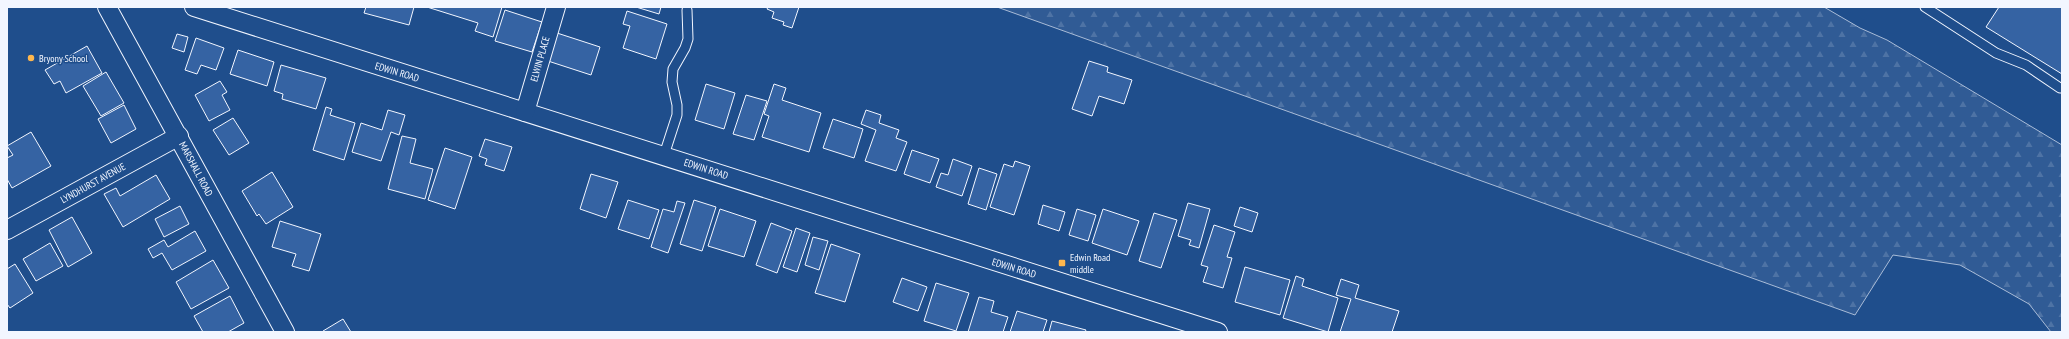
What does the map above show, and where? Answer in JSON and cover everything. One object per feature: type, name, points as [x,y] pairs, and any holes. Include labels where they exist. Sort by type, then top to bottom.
[{"type":"street","name":"MARSHALL ROAD","points":[[107,7],[285,332]]},
{"type":"street","name":"EDWIN ROAD","points":[[194,7],[1218,332]]},
{"type":"street","name":"ELWIN PLACE","points":[[525,112],[556,7]]},
{"type":"street","name":"LYNDHURST AVENUE","points":[[7,230],[179,136]]},
{"type":"lane","points":[[1925,7],[1996,53],[2026,65],[2060,88]]},
{"type":"lane","points":[[664,155],[678,114],[672,82],[673,69],[685,48],[688,39],[687,10]]},
{"type":"green space","points":[[997,7],[1824,7],[1860,28],[1887,40],[2062,145],[2062,332],[2051,332],[2029,304],[1960,265],[1893,255],[1855,315]]},
{"type":"building","points":[[366,7],[414,7],[409,25],[364,13]]},
{"type":"building","points":[[427,7],[502,7],[493,37],[475,31],[478,23]]},
{"type":"building","points":[[636,7],[661,7],[659,14]]},
{"type":"building","points":[[768,7],[799,7],[792,28],[783,25],[784,22],[772,18],[774,12],[767,9]]},
{"type":"building","points":[[1999,7],[2062,7],[2062,74],[1986,27]]},
{"type":"building","points":[[505,10],[542,22],[532,52],[495,41]]},
{"type":"building","points":[[627,11],[667,24],[656,59],[623,48],[630,26],[623,24]]},
{"type":"building","points":[[557,33],[600,47],[591,75],[548,61]]},
{"type":"building","points":[[177,34],[188,37],[184,52],[172,48]]},
{"type":"building","points":[[196,38],[224,48],[216,70],[201,65],[197,74],[185,70]]},
{"type":"building","points":[[87,46],[102,73],[66,93],[60,81],[54,84],[45,70]]},
{"type":"building","points":[[238,50],[274,62],[267,86],[230,74]]},
{"type":"building","points":[[1089,61],[1108,67],[1107,72],[1132,80],[1124,104],[1099,96],[1092,116],[1072,109]]},
{"type":"building","points":[[281,65],[326,78],[316,109],[282,99],[283,94],[274,91]]},
{"type":"building","points":[[106,72],[124,103],[101,116],[83,86]]},
{"type":"building","points":[[220,81],[227,92],[222,95],[230,110],[209,121],[195,95]]},
{"type":"building","points":[[706,84],[735,93],[724,129],[695,120]]},
{"type":"building","points":[[774,84],[786,88],[782,100],[821,113],[809,152],[762,137],[769,116],[764,114]]},
{"type":"building","points":[[746,95],[767,101],[754,140],[733,134]]},
{"type":"building","points":[[124,105],[136,129],[111,143],[98,119]]},
{"type":"building","points":[[326,107],[332,109],[330,115],[355,123],[344,160],[313,150]]},
{"type":"building","points":[[388,110],[405,115],[399,135],[391,132],[381,161],[352,152],[361,123],[382,130]]},
{"type":"building","points":[[866,110],[881,115],[879,123],[899,130],[896,138],[907,142],[896,171],[865,161],[876,130],[861,124]]},
{"type":"building","points":[[233,118],[249,143],[229,155],[213,130]]},
{"type":"building","points":[[833,119],[863,129],[854,158],[823,148]]},
{"type":"building","points":[[31,132],[51,166],[12,188],[7,179],[7,158],[13,155],[7,146]]},
{"type":"building","points":[[402,136],[416,139],[410,163],[433,169],[425,199],[388,189]]},
{"type":"building","points":[[485,139],[512,147],[504,171],[485,165],[487,159],[479,156]]},
{"type":"building","points":[[445,148],[472,157],[455,209],[428,200]]},
{"type":"building","points":[[912,150],[939,159],[930,183],[904,174]]},
{"type":"building","points":[[953,159],[972,166],[962,196],[936,187],[941,173],[948,175]]},
{"type":"building","points":[[1015,161],[1030,166],[1014,215],[990,207],[1004,164],[1013,167]]},
{"type":"building","points":[[979,168],[997,174],[986,210],[968,204]]},
{"type":"building","points":[[272,172],[293,207],[266,224],[259,214],[257,216],[242,191]]},
{"type":"building","points":[[591,174],[618,182],[606,218],[580,209]]},
{"type":"building","points":[[156,175],[170,199],[123,227],[104,194],[116,188],[120,196]]},
{"type":"building","points":[[628,200],[659,210],[649,239],[618,229]]},
{"type":"building","points":[[694,200],[716,207],[702,251],[680,244]]},
{"type":"building","points":[[677,201],[685,203],[668,253],[651,247],[663,209],[674,212]]},
{"type":"building","points":[[1188,203],[1210,209],[1199,248],[1189,245],[1191,240],[1178,236]]},
{"type":"building","points":[[1043,205],[1065,212],[1059,231],[1038,224]]},
{"type":"building","points":[[180,206],[189,224],[164,237],[155,219]]},
{"type":"building","points":[[1240,207],[1258,213],[1252,232],[1234,226]]},
{"type":"building","points":[[720,209],[756,221],[744,257],[708,246]]},
{"type":"building","points":[[1077,209],[1096,215],[1088,241],[1069,235]]},
{"type":"building","points":[[1103,209],[1139,221],[1127,255],[1092,243]]},
{"type":"building","points":[[1154,213],[1177,220],[1161,268],[1139,261]]},
{"type":"building","points":[[72,217],[92,253],[68,267],[49,230]]},
{"type":"building","points":[[280,221],[321,234],[309,271],[292,266],[296,254],[272,247]]},
{"type":"building","points":[[771,223],[792,231],[777,273],[756,265]]},
{"type":"building","points":[[1214,225],[1235,232],[1227,257],[1232,258],[1223,288],[1203,282],[1208,267],[1201,265]]},
{"type":"building","points":[[796,228],[810,233],[797,272],[783,267]]},
{"type":"building","points":[[195,231],[206,251],[172,270],[162,253],[153,258],[148,249],[164,240],[168,247]]},
{"type":"building","points":[[813,237],[828,241],[819,270],[805,265]]},
{"type":"building","points":[[50,243],[63,266],[36,281],[23,259]]},
{"type":"building","points":[[831,244],[860,254],[845,302],[815,293]]},
{"type":"building","points":[[213,260],[229,288],[191,309],[176,282]]},
{"type":"building","points":[[15,264],[33,293],[10,308],[7,304],[7,269]]},
{"type":"building","points":[[1245,267],[1290,280],[1280,315],[1235,302]]},
{"type":"building","points":[[1296,276],[1304,279],[1302,286],[1338,298],[1328,332],[1283,318]]},
{"type":"building","points":[[902,278],[927,287],[918,311],[893,302]]},
{"type":"building","points":[[1341,279],[1359,285],[1355,298],[1399,311],[1392,332],[1340,332],[1351,299],[1336,295]]},
{"type":"building","points":[[936,283],[969,293],[956,331],[924,321]]},
{"type":"building","points":[[230,296],[244,323],[228,332],[203,332],[194,316]]},
{"type":"building","points":[[979,297],[994,301],[991,312],[1008,317],[1003,332],[968,332]]},
{"type":"building","points":[[1017,311],[1047,320],[1043,332],[1010,332]]},
{"type":"building","points":[[343,319],[351,332],[323,332],[323,331]]},
{"type":"building","points":[[1052,321],[1086,330],[1085,332],[1049,332]]},
{"type":"place","name":"Bryony School","points":[[31,58]]},
{"type":"place","name":"Edwin Road middle","points":[[1062,263]]}]
